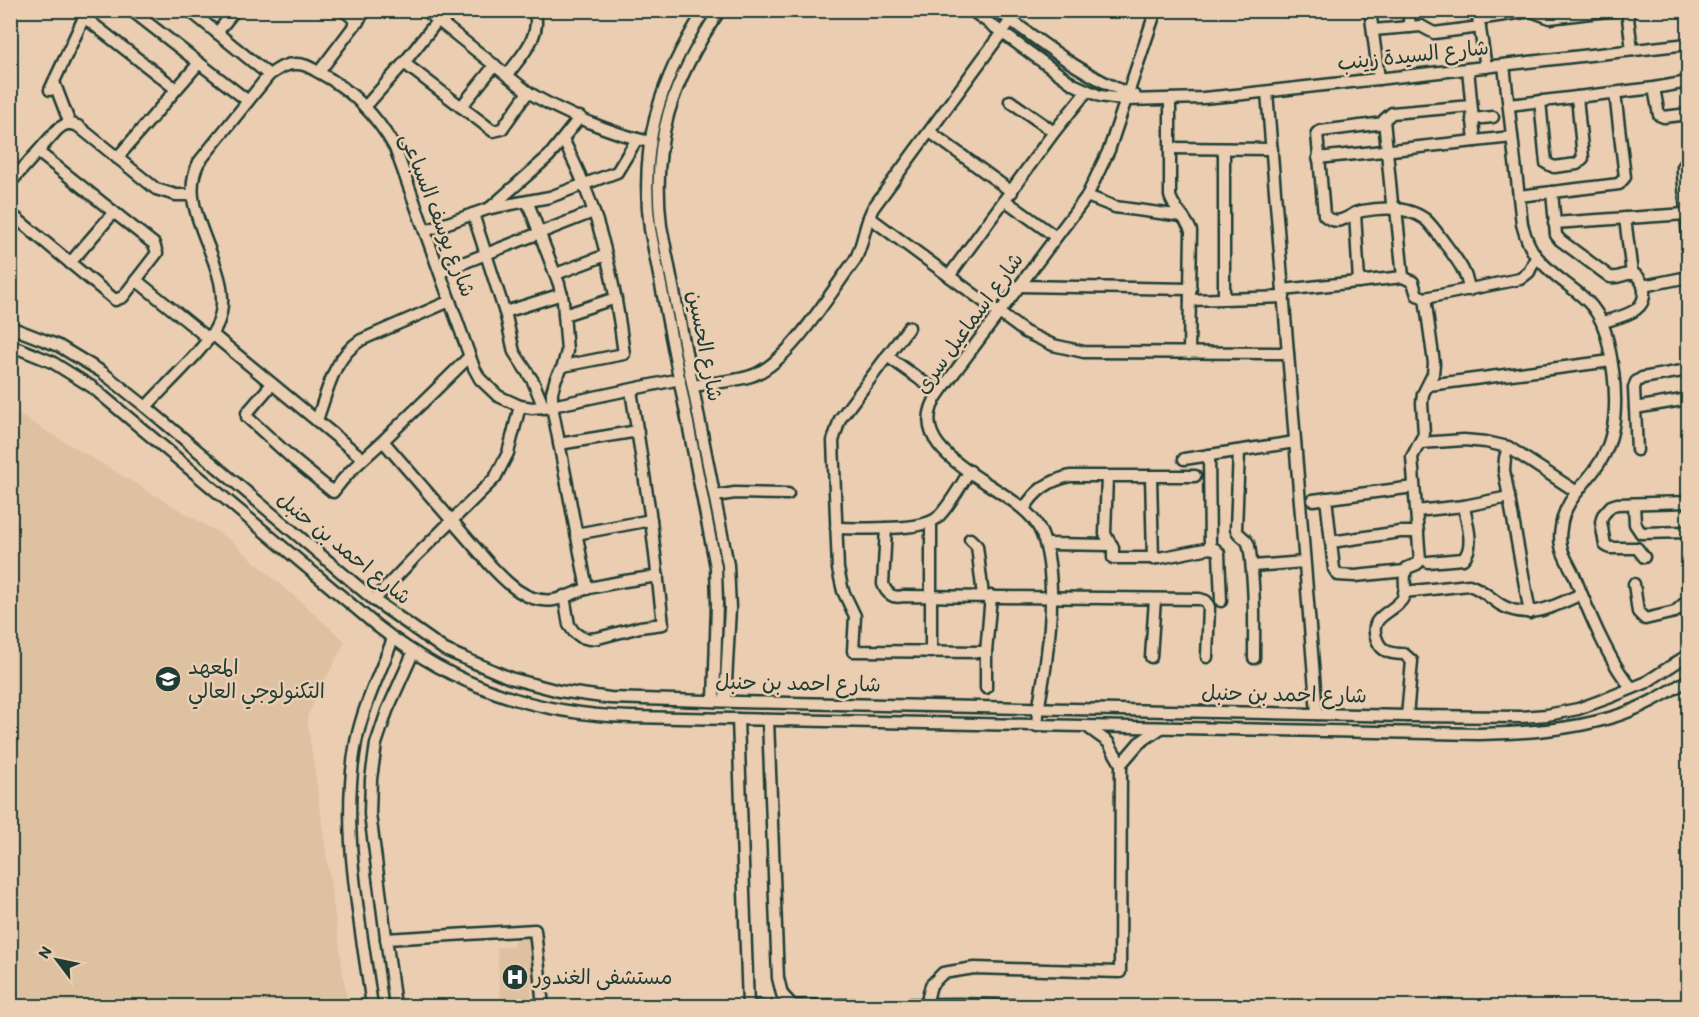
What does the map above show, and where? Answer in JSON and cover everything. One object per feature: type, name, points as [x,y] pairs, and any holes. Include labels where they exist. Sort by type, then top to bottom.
[{"type":"street","points":[[131,10],[248,102]]},
{"type":"street","points":[[189,10],[269,75]]},
{"type":"street","points":[[217,33],[235,10]]},
{"type":"street","points":[[343,10],[358,22]]},
{"type":"street","points":[[319,72],[366,10]]},
{"type":"street","points":[[425,10],[528,92],[556,108],[650,142]]},
{"type":"street","points":[[365,106],[404,63],[446,10]]},
{"type":"street","points":[[508,74],[535,34],[537,25],[534,10]]},
{"type":"street","name":"شارع السيدة زينب","points":[[971,10],[1073,84],[1107,97],[1141,99],[1203,98],[1268,92],[1689,44]]},
{"type":"street","name":"شارع السيدة زينب","points":[[997,10],[1077,68],[1128,97]]},
{"type":"street","name":"شارع اسماعيل سرى","points":[[1037,726],[1047,653],[1050,597],[1047,544],[1038,525],[1023,509],[940,448],[930,430],[929,415],[933,401],[1087,195],[1109,150],[1156,10]]},
{"type":"street","points":[[1370,10],[1378,79]]},
{"type":"street","points":[[1408,10],[1410,27]]},
{"type":"street","points":[[1373,30],[1423,26],[1434,33],[1478,19],[1531,11],[1550,14],[1615,10]]},
{"type":"street","points":[[1627,10],[1632,50]]},
{"type":"street","points":[[703,11],[716,15]]},
{"type":"street","name":"شارع الحسين","points":[[703,11],[681,49],[658,104],[650,142],[646,181],[680,379],[714,554],[720,701]]},
{"type":"street","points":[[70,124],[52,86],[86,14],[176,89]]},
{"type":"street","name":"شارع الحسين","points":[[716,15],[689,60],[663,128],[657,176],[655,227],[693,386],[726,551],[730,608],[720,701]]},
{"type":"street","points":[[1478,19],[1486,67]]},
{"type":"street","points":[[693,386],[754,376],[774,365],[790,349],[855,260],[861,248],[869,217],[1011,20]]},
{"type":"street","points":[[117,158],[199,63]]},
{"type":"street","name":"شارع يوسف السباعى","points":[[146,407],[210,337],[222,310],[221,284],[192,195],[192,181],[199,162],[269,75],[280,67],[292,63],[305,65],[341,85],[365,106],[395,148],[470,356],[480,378],[488,388],[498,396],[520,406],[548,407],[680,379]]},
{"type":"street","points":[[404,63],[489,129],[498,131],[502,129],[528,92]]},
{"type":"street","points":[[461,108],[495,65]]},
{"type":"street","points":[[1504,65],[1522,224],[1527,242],[1536,257],[1592,304],[1603,322],[1615,393],[1613,428],[1610,442],[1600,463],[1566,508],[1561,527],[1562,547],[1581,594],[1618,669],[1632,688]]},
{"type":"street","points":[[1468,69],[1475,141]]},
{"type":"street","points":[[1509,105],[1689,82]]},
{"type":"street","points":[[1654,88],[1659,115],[1664,117],[1689,114]]},
{"type":"street","points":[[949,276],[1054,132],[1087,91]]},
{"type":"street","points":[[1268,92],[1317,714]]},
{"type":"street","points":[[1519,196],[1619,184],[1624,179],[1615,93]]},
{"type":"street","points":[[1540,101],[1546,163],[1554,166],[1576,165],[1583,158],[1577,97]]},
{"type":"street","points":[[1170,99],[1170,196],[1176,210],[1183,216],[1191,231],[1189,353]]},
{"type":"street","points":[[1010,100],[1054,132]]},
{"type":"street","points":[[1403,277],[1396,208],[1392,203],[1384,123],[1386,117],[1392,113],[1471,106]]},
{"type":"street","points":[[490,208],[549,156],[580,117]]},
{"type":"street","points":[[1473,118],[1493,117]]},
{"type":"street","points":[[1384,123],[1320,131],[1316,136],[1324,215],[1330,219],[1343,219],[1356,213],[1396,208],[1417,214],[1428,222],[1464,269],[1469,290]]},
{"type":"street","points":[[10,183],[62,126],[70,124],[78,126],[156,189],[176,195],[192,195]]},
{"type":"street","points":[[930,132],[1056,237]]},
{"type":"street","points":[[1318,158],[1512,137]]},
{"type":"street","points":[[563,139],[584,184],[606,255],[616,298],[624,354],[563,366]]},
{"type":"street","points":[[425,231],[490,208],[528,203],[550,197],[617,172],[637,139]]},
{"type":"street","points":[[1170,148],[1272,149]]},
{"type":"street","points":[[1224,149],[1224,298]]},
{"type":"street","points":[[10,213],[115,300],[123,297],[155,257],[157,248],[38,152]]},
{"type":"street","points":[[1688,237],[1683,167],[1689,160]]},
{"type":"street","points":[[1552,192],[1554,223],[1556,235],[1560,240],[1608,276],[1617,278],[1632,274],[1639,278],[1643,286],[1643,301],[1638,309],[1603,322]]},
{"type":"street","points":[[1087,195],[1115,207],[1183,216]]},
{"type":"street","points":[[528,203],[562,294],[567,351],[548,407]]},
{"type":"street","points":[[1554,223],[1625,218],[1687,206]]},
{"type":"street","points":[[70,263],[114,212]]},
{"type":"street","points":[[440,272],[593,212]]},
{"type":"street","points":[[1356,213],[1359,282]]},
{"type":"street","points":[[472,214],[505,312],[514,352],[548,407],[560,444],[587,589]]},
{"type":"street","points":[[869,217],[1025,332],[1044,340],[1084,352],[1288,354]]},
{"type":"street","points":[[1625,218],[1632,274]]},
{"type":"street","points":[[556,274],[606,255]]},
{"type":"street","points":[[1019,286],[1224,298],[1283,293],[1403,277],[1413,282],[1417,295],[1425,298],[1520,279],[1529,272],[1536,257]]},
{"type":"street","points":[[1643,286],[1689,277]]},
{"type":"street","points":[[136,280],[272,384],[362,458]]},
{"type":"street","points":[[505,312],[562,294]]},
{"type":"street","points":[[564,315],[616,298]]},
{"type":"street","points":[[1407,716],[1412,661],[1407,655],[1392,654],[1384,650],[1376,638],[1375,630],[1381,616],[1400,602],[1404,592],[1405,571],[1410,565],[1420,561],[1412,456],[1420,443],[1424,429],[1423,394],[1433,374],[1434,363],[1425,298]]},
{"type":"street","points":[[316,420],[339,360],[349,348],[450,301]]},
{"type":"street","name":"شارع احمد بن حنبل","points":[[10,327],[43,339],[81,358],[146,407],[374,600],[445,650],[510,678],[557,691],[610,698],[1487,717],[1547,715],[1578,709],[1632,688],[1664,672],[1689,655]]},
{"type":"street","points":[[909,327],[840,419],[836,430],[833,453],[836,528],[840,580],[855,616],[853,651],[987,652]]},
{"type":"street","name":"شارع احمد بن حنبل","points":[[10,345],[52,362],[92,387],[393,639],[413,653],[478,687],[510,699],[552,710],[604,717],[1479,734],[1535,732],[1613,717],[1659,698],[1689,680]]},
{"type":"street","points":[[272,384],[247,413],[247,417],[333,492],[362,458],[383,441],[470,356]]},
{"type":"street","points":[[887,356],[939,393]]},
{"type":"street","points":[[1429,385],[1611,361]]},
{"type":"street","points":[[1638,450],[1634,388],[1639,379],[1689,370]]},
{"type":"street","points":[[564,596],[569,625],[581,637],[598,638],[640,627],[663,624],[651,520],[631,390]]},
{"type":"street","points":[[1635,408],[1689,399]]},
{"type":"street","points":[[374,600],[500,472],[508,453],[520,406]]},
{"type":"street","points":[[560,444],[638,431]]},
{"type":"street","points":[[1420,443],[1464,440],[1508,447],[1577,492]]},
{"type":"street","points":[[383,441],[491,566],[518,591],[541,599],[553,600],[587,589],[658,576]]},
{"type":"street","points":[[1184,459],[1295,442]]},
{"type":"street","points":[[1508,447],[1504,458],[1504,470],[1530,613]]},
{"type":"street","points":[[1239,451],[1236,529],[1237,534],[1249,545],[1252,566],[1255,600],[1254,658]]},
{"type":"street","points":[[1209,455],[1210,548]]},
{"type":"street","points":[[836,528],[886,528],[932,522],[938,517],[970,471]]},
{"type":"street","points":[[1023,509],[1041,488],[1055,480],[1070,476],[1195,476]]},
{"type":"street","points":[[1107,476],[1105,534],[1112,545],[1113,558],[1153,559],[1215,549],[1219,553],[1221,601]]},
{"type":"street","points":[[1151,476],[1153,559]]},
{"type":"street","points":[[1313,500],[1414,487]]},
{"type":"street","points":[[715,496],[735,492],[788,494]]},
{"type":"street","points":[[1326,498],[1334,569],[1342,577],[1405,571]]},
{"type":"street","points":[[1416,511],[1509,498]]},
{"type":"street","points":[[1644,557],[1637,548],[1610,548],[1605,543],[1601,522],[1606,510],[1617,504],[1689,502]]},
{"type":"street","points":[[1634,504],[1635,524],[1641,533],[1689,532]]},
{"type":"street","points":[[1428,562],[1463,559],[1467,555],[1470,546],[1464,506]]},
{"type":"street","points":[[576,534],[651,520]]},
{"type":"street","points":[[931,652],[932,522]]},
{"type":"street","points":[[276,542],[288,528]]},
{"type":"street","points":[[886,528],[883,584],[885,590],[897,597],[1200,599],[1206,602],[1209,610],[1207,657]]},
{"type":"street","points":[[1331,542],[1400,532],[1418,532]]},
{"type":"street","points":[[970,539],[977,546],[987,596],[986,688]]},
{"type":"street","points":[[1047,544],[1112,545]]},
{"type":"street","points":[[714,554],[726,551]]},
{"type":"street","points":[[1252,566],[1304,562]]},
{"type":"street","points":[[1634,584],[1638,612],[1644,619],[1675,612],[1689,600]]},
{"type":"street","points":[[1404,592],[1469,585],[1478,587],[1509,609],[1530,613],[1544,610],[1581,594]]},
{"type":"street","points":[[1151,657],[1155,598]]},
{"type":"street","points":[[372,1006],[351,852],[349,815],[351,777],[357,740],[367,704],[393,639]]},
{"type":"street","points":[[395,1006],[370,814],[370,778],[376,744],[387,711],[413,653]]},
{"type":"street","points":[[1608,698],[1615,693],[1619,685],[1618,669]]},
{"type":"street","points":[[552,710],[557,691]]},
{"type":"street","points":[[1479,734],[1487,717]]},
{"type":"street","points":[[738,719],[748,1006]]},
{"type":"street","points":[[768,720],[778,978],[782,994],[792,1005]]},
{"type":"street","points":[[928,1004],[931,985],[943,973],[974,968],[1120,972],[1121,764],[1108,742],[1087,727]]},
{"type":"street","points":[[1121,764],[1139,743],[1161,728]]},
{"type":"street","points":[[386,939],[536,930],[543,1006]]},
{"type":"street","points":[[755,1006],[928,1004],[1054,1006]]},
{"type":"shaded area","name":"المعهد التكنولوجي العالي","points":[[11,410],[229,539],[345,641],[307,717],[347,1000],[342,1006],[18,1006],[16,1004],[11,1006]]},
{"type":"shaded area","name":"مستشفى الغندور","points":[[530,937],[532,1006],[501,1006],[497,947],[513,946],[515,939]]},
{"type":"place","name":"المعهد التكنولوجي العالي","points":[[168,679]]},
{"type":"place","name":"مستشفى الغندور","points":[[515,977]]}]
